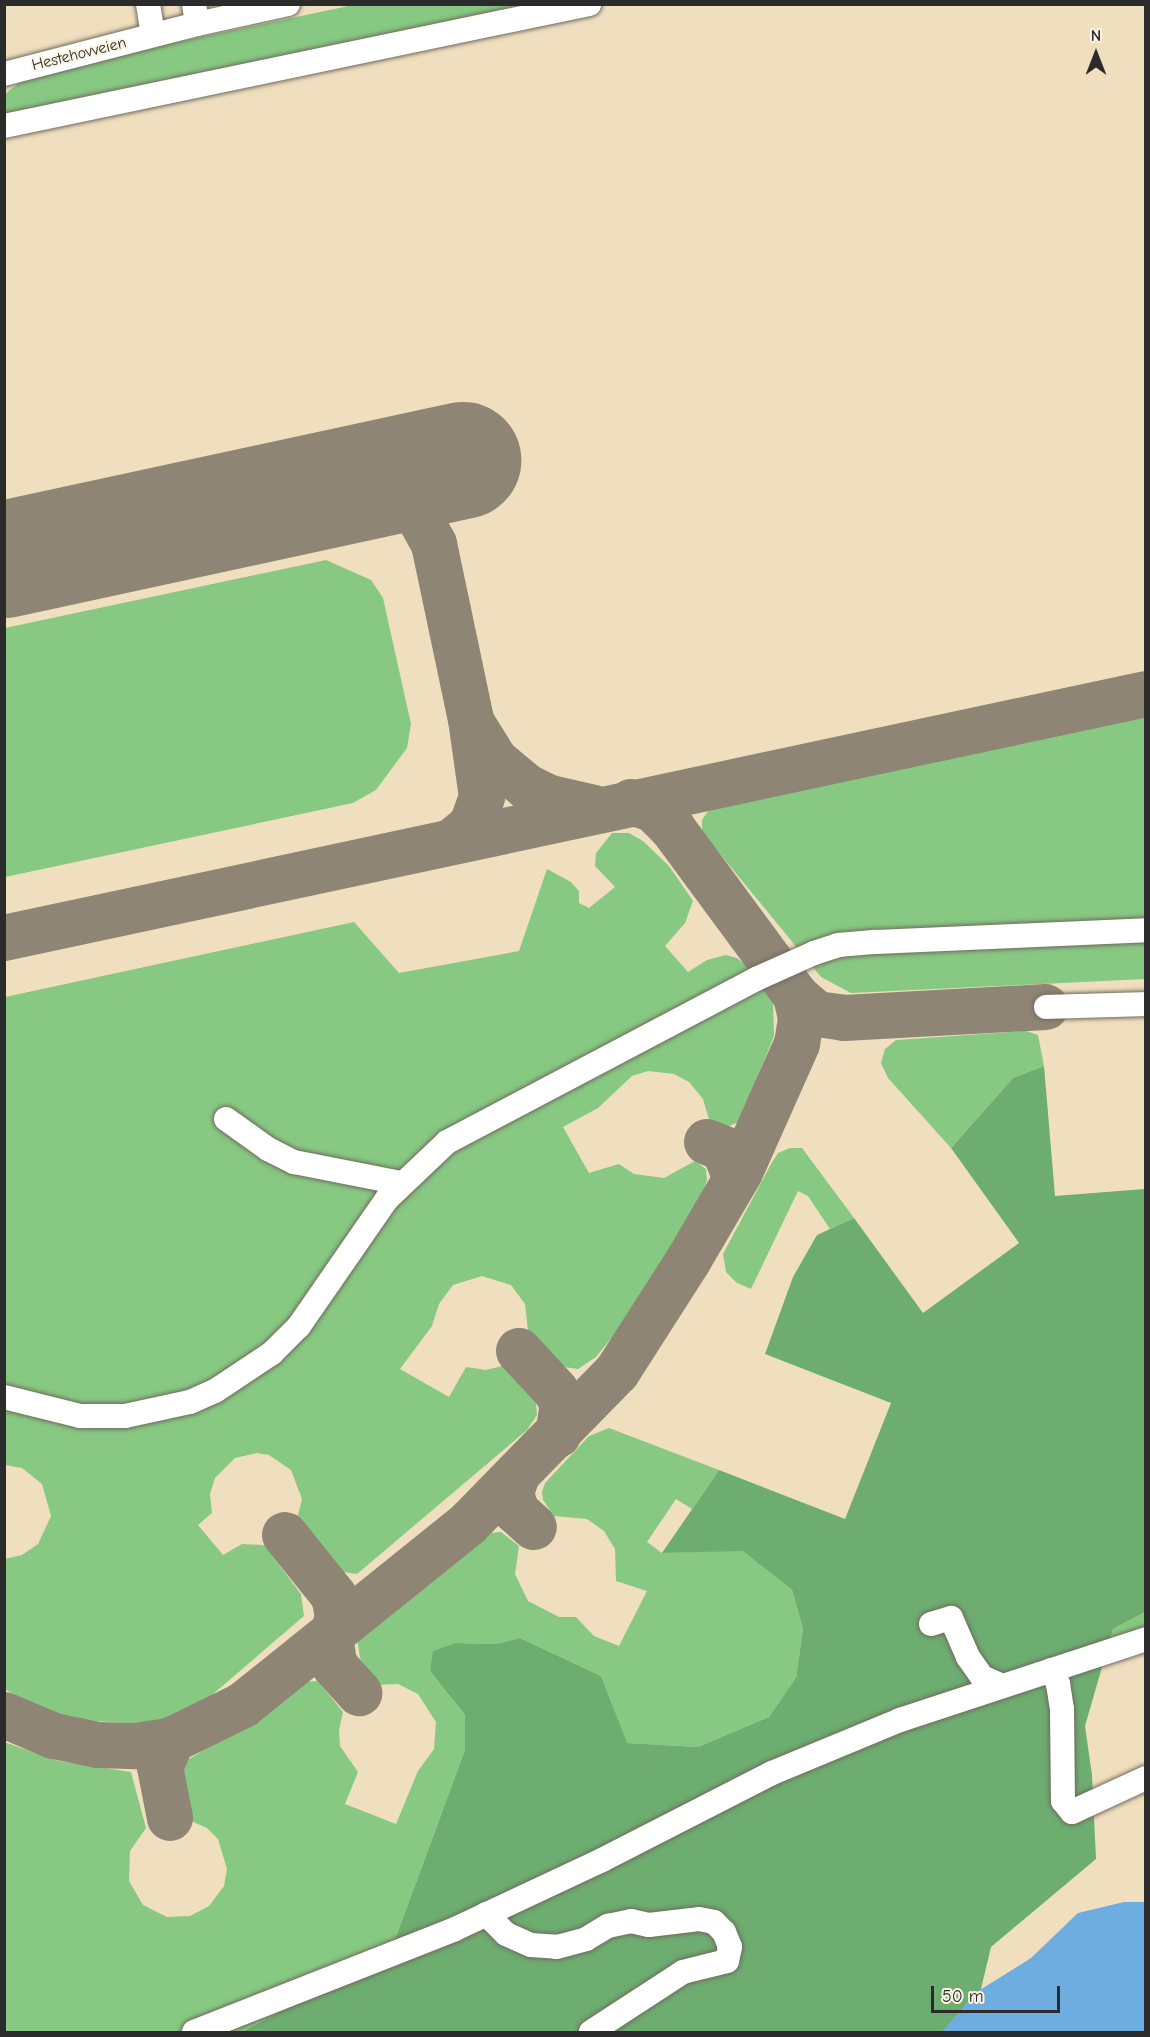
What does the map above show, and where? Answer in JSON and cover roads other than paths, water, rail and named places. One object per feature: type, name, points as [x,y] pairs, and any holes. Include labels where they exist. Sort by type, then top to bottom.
[{"type":"street","points":[[148,4],[153,35]]},
{"type":"street","name":"Hestehovveien","points":[[4,74],[153,35],[196,14],[288,4]]},
{"type":"street","points":[[4,126],[589,4]]},
{"type":"street","points":[[4,1398],[80,1416],[125,1416],[190,1402],[215,1391],[272,1353],[299,1326],[401,1183],[447,1142],[485,1120],[756,980],[814,953],[838,945],[876,942],[1146,930]]},
{"type":"street","points":[[1046,1007],[1146,1004]]},
{"type":"street","points":[[226,1119],[268,1149],[294,1162],[401,1183]]},
{"type":"street","points":[[931,1624],[951,1618],[968,1658],[982,1677],[1002,1686]]},
{"type":"street","points":[[194,2032],[486,1914],[602,1860],[772,1773],[900,1720],[1146,1639]]},
{"type":"street","points":[[1051,1670],[1058,1684],[1062,1710],[1063,1801],[1072,1812],[1146,1778]]},
{"type":"street","points":[[486,1914],[506,1934],[531,1945],[558,1947],[586,1939],[608,1926],[631,1921],[649,1925],[699,1919],[714,1922],[724,1932],[730,1947],[727,1961],[683,1972],[591,2032]]},
{"type":"water","points":[[1124,1902],[1145,1902],[1145,2032],[942,2032],[975,1993],[1031,1958],[1078,1913]]}]
